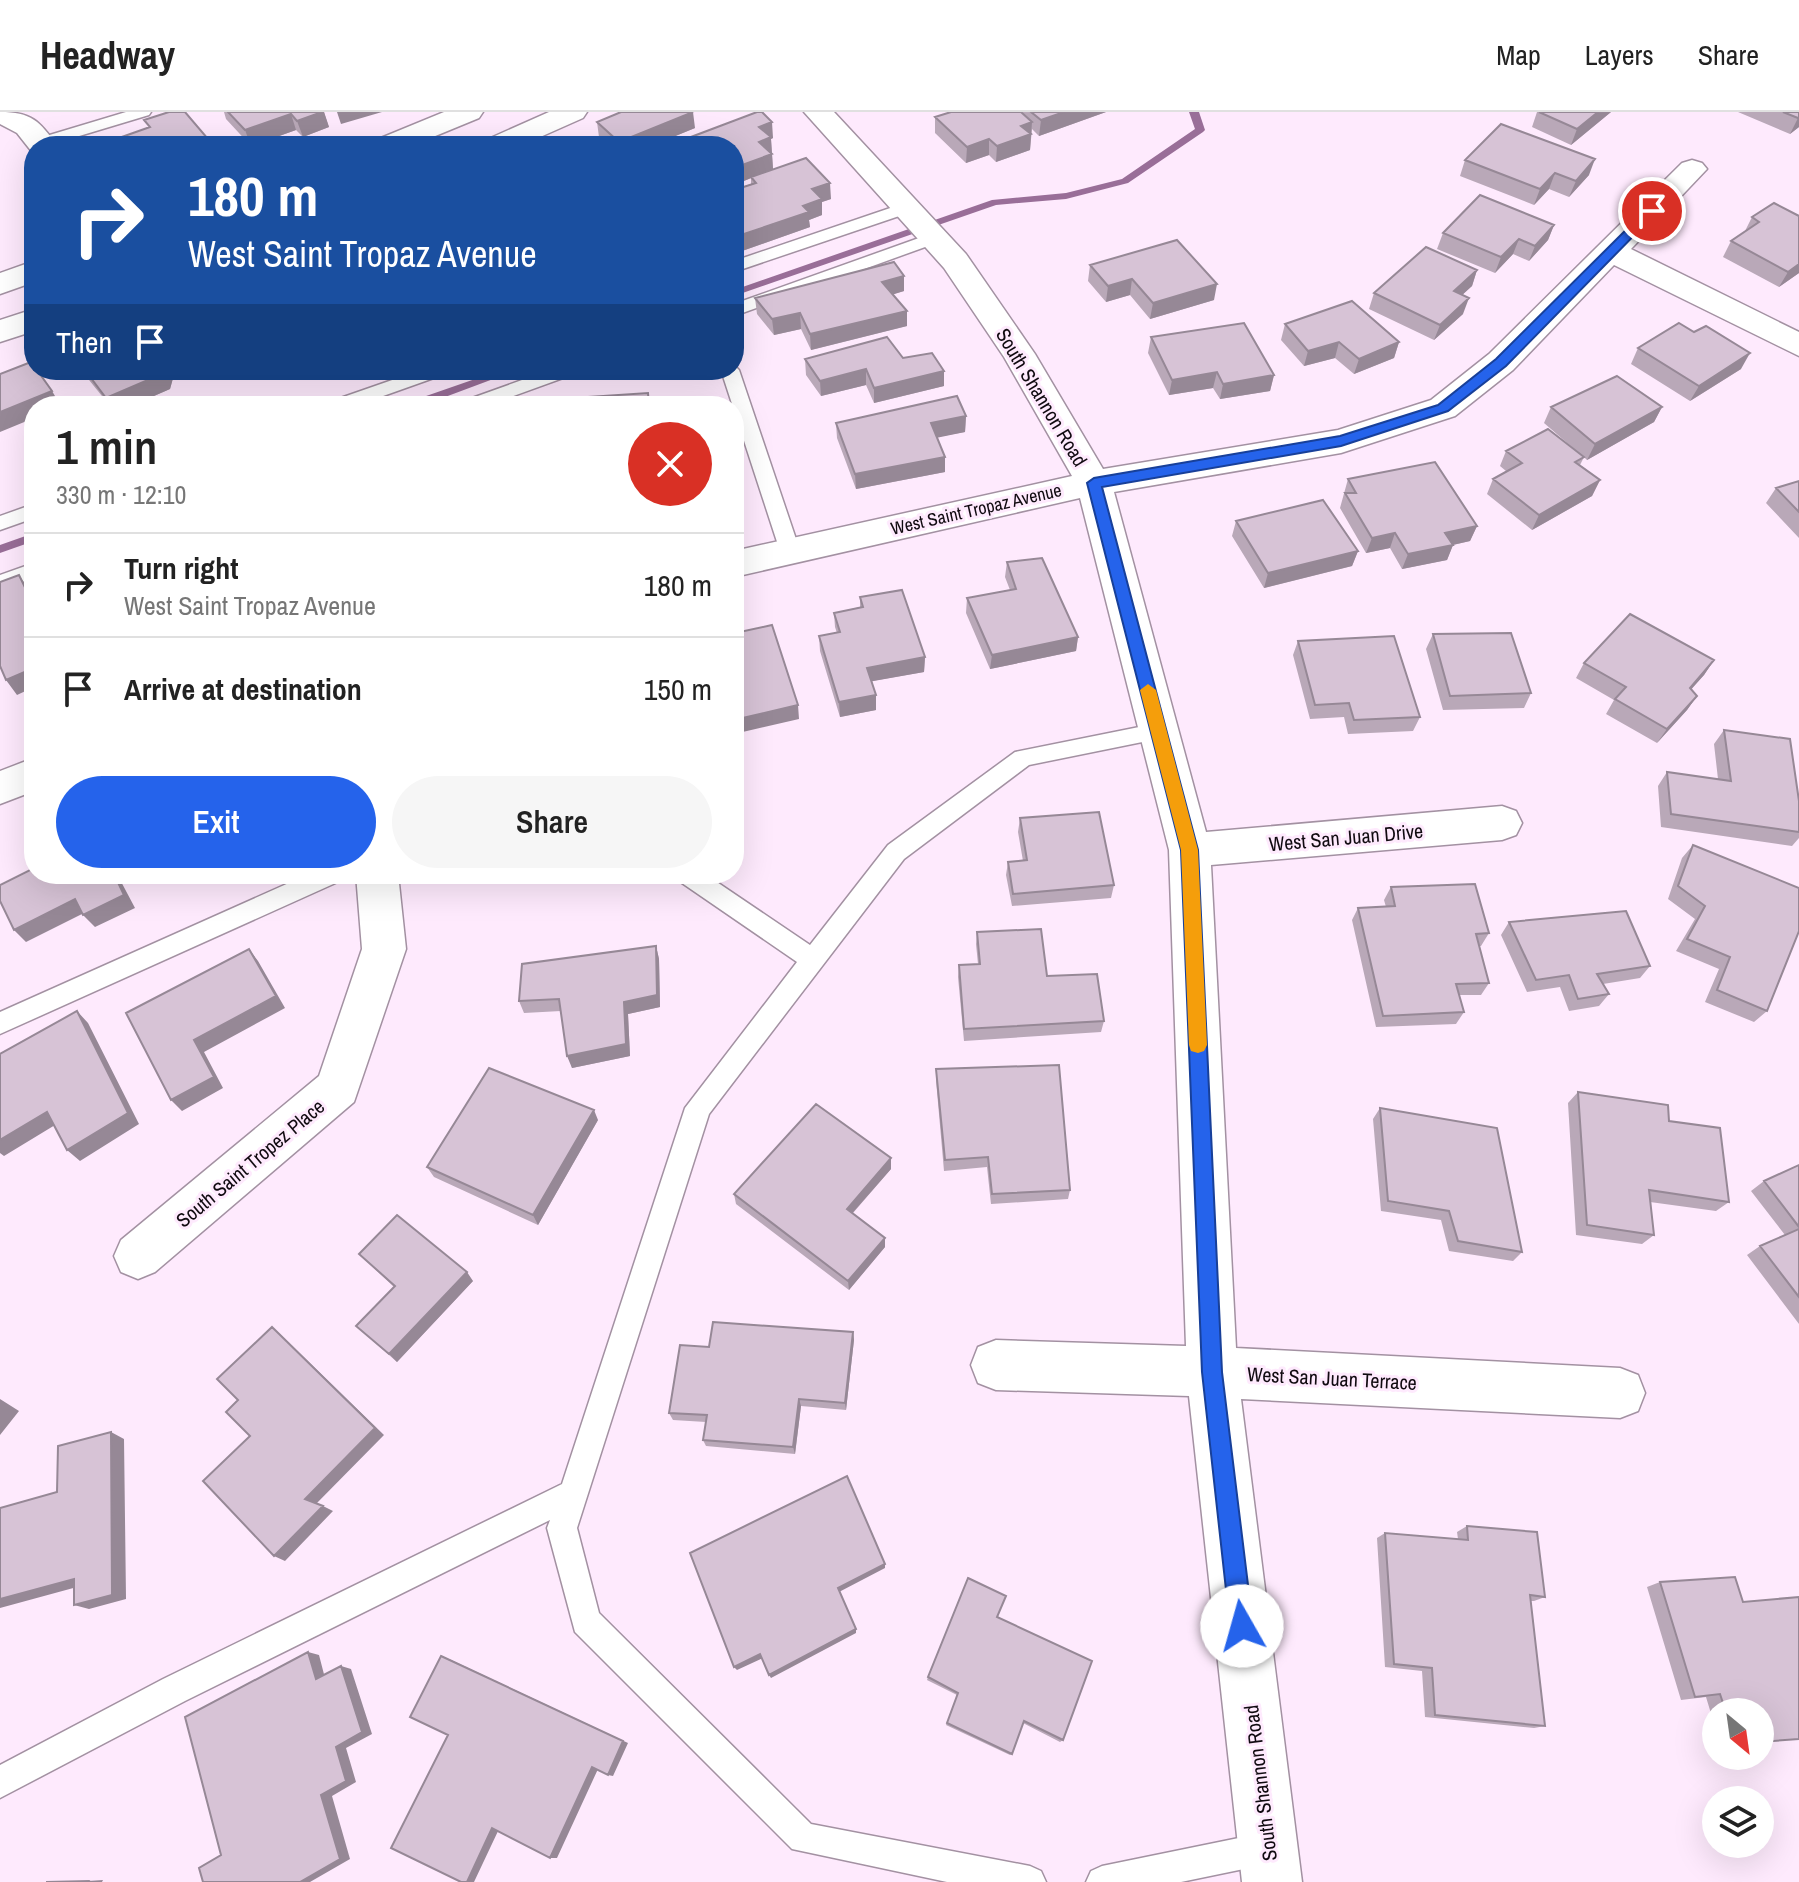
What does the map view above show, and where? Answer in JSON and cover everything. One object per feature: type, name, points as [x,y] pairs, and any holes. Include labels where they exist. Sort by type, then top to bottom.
[{"type":"street","points":[[410,136],[469,112]]},
{"type":"street","points":[[523,136],[573,112]]},
{"type":"street","name":"South Shannon Road","points":[[818,112],[955,261],[1019,354],[1094,483],[1190,850],[1212,1372],[1270,1865]]},
{"type":"street","points":[[0,113],[27,127],[34,136]]},
{"type":"street","name":"West Saint Tropaz Avenue","points":[[744,562],[1094,483],[1341,441],[1443,408],[1501,362],[1692,169]]},
{"type":"street","points":[[1612,252],[1799,345]]},
{"type":"street","points":[[0,284],[24,275]]},
{"type":"street","points":[[0,332],[24,323]]},
{"type":"street","points":[[0,788],[24,778]]},
{"type":"street","name":"West San Juan Drive","points":[[1190,850],[1502,823]]},
{"type":"street","name":"South Saint Tropez Place","points":[[138,1256],[338,1088],[384,949],[378,884]]},
{"type":"street","name":"West San Juan Terrace","points":[[996,1365],[1212,1372],[1620,1393]]},
{"type":"lane","points":[[66,136],[143,112]]},
{"type":"lane","points":[[744,265],[919,223]]},
{"type":"lane","points":[[744,305],[919,223]]},
{"type":"lane","points":[[365,396],[410,380]]},
{"type":"lane","points":[[496,396],[540,380]]},
{"type":"lane","points":[[744,412],[790,551]]},
{"type":"lane","points":[[0,523],[24,515]]},
{"type":"lane","points":[[0,583],[24,574]]},
{"type":"lane","points":[[1030,1882],[803,1838],[586,1621],[562,1528],[698,1108],[896,852],[1023,758],[1159,731]]},
{"type":"lane","points":[[0,1023],[310,884]]},
{"type":"lane","points":[[702,884],[813,960]]},
{"type":"lane","points":[[0,1782],[174,1690],[572,1494]]},
{"type":"lane","points":[[1102,1882],[1270,1865]]},
{"type":"building","points":[[169,112],[185,112],[205,136],[124,136],[150,127],[144,120]]},
{"type":"building","points":[[228,112],[322,112],[297,121],[291,114],[245,130]]},
{"type":"building","points":[[621,112],[693,112],[634,136],[612,136],[597,122]]},
{"type":"building","points":[[762,112],[772,122],[759,127],[771,137],[759,142],[772,154],[744,164],[744,136],[694,136]]},
{"type":"building","points":[[951,112],[1021,112],[1032,122],[1021,126],[1031,134],[997,146],[989,139],[967,147],[935,117]]},
{"type":"building","points":[[1031,112],[1064,112],[1041,120]]},
{"type":"building","points":[[1539,112],[1598,112],[1577,129]]},
{"type":"building","points":[[1783,112],[1799,112],[1799,117],[1798,118]]},
{"type":"building","points":[[1501,124],[1595,159],[1576,181],[1555,173],[1540,189],[1465,160]]},
{"type":"building","points":[[806,158],[830,183],[812,189],[822,199],[803,206],[809,212],[744,234],[744,187],[756,183],[751,177]]},
{"type":"building","points":[[1480,195],[1554,225],[1535,246],[1519,239],[1501,257],[1443,233]]},
{"type":"building","points":[[1774,203],[1799,216],[1799,264],[1788,272],[1731,241],[1759,222],[1752,217]]},
{"type":"building","points":[[1177,240],[1217,284],[1153,303],[1132,279],[1108,286],[1090,265]]},
{"type":"building","points":[[1426,247],[1477,270],[1454,291],[1469,298],[1440,325],[1374,293]]},
{"type":"building","points":[[894,262],[904,276],[882,282],[907,311],[810,334],[800,313],[772,319],[755,298]]},
{"type":"building","points":[[1352,301],[1399,342],[1359,359],[1339,342],[1308,351],[1285,324]]},
{"type":"building","points":[[1244,323],[1274,375],[1223,384],[1217,372],[1172,380],[1151,337]]},
{"type":"building","points":[[1679,323],[1694,332],[1706,326],[1750,353],[1699,386],[1638,348]]},
{"type":"building","points":[[887,337],[903,358],[932,353],[944,371],[874,388],[866,369],[820,381],[805,359]]},
{"type":"building","points":[[24,365],[24,380],[44,380],[52,391],[40,396],[24,396],[24,402],[0,412],[0,374]]},
{"type":"building","points":[[1617,376],[1662,407],[1595,444],[1551,407]]},
{"type":"building","points":[[92,380],[148,380],[111,396],[104,396]]},
{"type":"building","points":[[648,393],[648,396],[603,396]]},
{"type":"building","points":[[957,396],[966,416],[931,423],[945,457],[855,474],[836,423]]},
{"type":"building","points":[[1548,429],[1584,457],[1575,462],[1600,480],[1539,515],[1493,479],[1522,463],[1506,451]]},
{"type":"building","points":[[1435,462],[1477,526],[1445,533],[1453,545],[1408,554],[1395,533],[1372,538],[1345,493],[1356,493],[1348,479]]},
{"type":"building","points":[[1799,481],[1799,512],[1776,488]]},
{"type":"building","points":[[1323,500],[1358,551],[1268,573],[1236,521]]},
{"type":"building","points":[[1042,558],[1078,637],[992,655],[967,598],[1016,589],[1007,562]]},
{"type":"building","points":[[19,575],[24,585],[24,672],[6,680],[0,666],[0,582]]},
{"type":"building","points":[[902,590],[925,657],[867,668],[876,695],[839,702],[819,636],[840,632],[834,613],[863,607],[860,597]]},
{"type":"building","points":[[1630,614],[1714,660],[1690,688],[1697,696],[1667,729],[1615,699],[1626,687],[1584,663]]},
{"type":"building","points":[[772,625],[798,705],[744,718],[744,631]]},
{"type":"building","points":[[1511,633],[1531,693],[1450,696],[1433,634]]},
{"type":"building","points":[[1394,636],[1420,717],[1354,720],[1349,703],[1315,705],[1298,641]]},
{"type":"building","points":[[1724,730],[1790,739],[1799,801],[1799,832],[1671,814],[1667,772],[1731,781]]},
{"type":"building","points":[[1099,812],[1114,885],[1013,894],[1008,862],[1027,860],[1020,818]]},
{"type":"building","points":[[1693,845],[1799,888],[1799,931],[1767,1011],[1717,990],[1730,957],[1687,939],[1705,906],[1678,886]]},
{"type":"building","points":[[24,873],[24,884],[119,884],[124,895],[83,915],[75,899],[14,930],[0,901],[0,885]]},
{"type":"building","points":[[1475,884],[1489,933],[1476,934],[1489,983],[1456,984],[1464,1012],[1383,1016],[1358,908],[1395,906],[1391,887]]},
{"type":"building","points":[[1626,911],[1650,966],[1597,974],[1609,994],[1578,999],[1569,975],[1536,980],[1509,922]]},
{"type":"building","points":[[1041,929],[1047,976],[1097,974],[1104,1021],[964,1029],[959,965],[980,964],[977,932]]},
{"type":"building","points":[[656,946],[657,995],[624,1002],[626,1044],[567,1056],[559,999],[519,1001],[522,964]]},
{"type":"building","points":[[249,949],[276,996],[194,1040],[214,1077],[171,1100],[126,1013]]},
{"type":"building","points":[[77,1011],[128,1113],[67,1150],[47,1112],[0,1140],[0,1054]]},
{"type":"building","points":[[1059,1065],[1070,1190],[992,1194],[988,1157],[945,1160],[936,1069]]},
{"type":"building","points":[[489,1068],[594,1110],[533,1215],[427,1167]]},
{"type":"building","points":[[1578,1092],[1668,1105],[1669,1121],[1720,1128],[1729,1202],[1649,1190],[1654,1235],[1587,1225]]},
{"type":"building","points":[[816,1104],[891,1158],[847,1209],[885,1238],[848,1281],[734,1194]]},
{"type":"building","points":[[1380,1108],[1497,1128],[1522,1252],[1458,1241],[1449,1211],[1388,1201]]},
{"type":"building","points":[[1799,1165],[1799,1227],[1764,1181]]},
{"type":"building","points":[[397,1215],[467,1272],[389,1354],[356,1326],[395,1286],[359,1254]]},
{"type":"building","points":[[1799,1229],[1799,1297],[1760,1246]]},
{"type":"building","points":[[713,1322],[853,1332],[845,1403],[799,1399],[793,1447],[703,1440],[707,1415],[669,1413],[680,1345],[709,1347]]},
{"type":"building","points":[[272,1327],[375,1428],[305,1499],[323,1506],[274,1556],[203,1481],[250,1436],[226,1412],[238,1400],[217,1379]]},
{"type":"building","points":[[111,1432],[112,1595],[74,1605],[74,1579],[0,1599],[0,1508],[57,1492],[58,1446]]},
{"type":"building","points":[[847,1476],[885,1564],[838,1588],[856,1629],[769,1675],[760,1654],[734,1667],[690,1553]]},
{"type":"building","points":[[1467,1526],[1537,1532],[1545,1597],[1530,1595],[1545,1726],[1435,1715],[1432,1668],[1394,1664],[1385,1533],[1468,1540]]},
{"type":"building","points":[[1735,1577],[1743,1602],[1799,1597],[1799,1739],[1774,1741],[1774,1698],[1721,1698],[1720,1694],[1695,1697],[1660,1582]]},
{"type":"building","points":[[968,1578],[1006,1596],[997,1617],[1092,1661],[1063,1740],[1024,1721],[1012,1754],[947,1723],[958,1693],[928,1677]]},
{"type":"building","points":[[308,1652],[316,1679],[341,1666],[362,1732],[336,1747],[346,1781],[321,1795],[340,1859],[300,1882],[203,1882],[199,1868],[221,1855],[185,1717]]},
{"type":"building","points":[[441,1656],[623,1741],[608,1775],[592,1767],[550,1858],[492,1828],[467,1882],[461,1882],[391,1848],[448,1735],[410,1717]]},
{"type":"waterway","points":[[744,290],[995,202],[1066,196],[1125,181],[1200,130],[1194,112]]},
{"type":"waterway","points":[[438,396],[484,380]]},
{"type":"waterway","points":[[0,549],[24,541]]},
{"type":"slow traffic","points":[[1148,690],[1190,850],[1198,1045]]},
{"type":"route","points":[[1242,1626],[1212,1372],[1190,850],[1094,483],[1341,441],[1443,408],[1501,362],[1652,211]]}]
